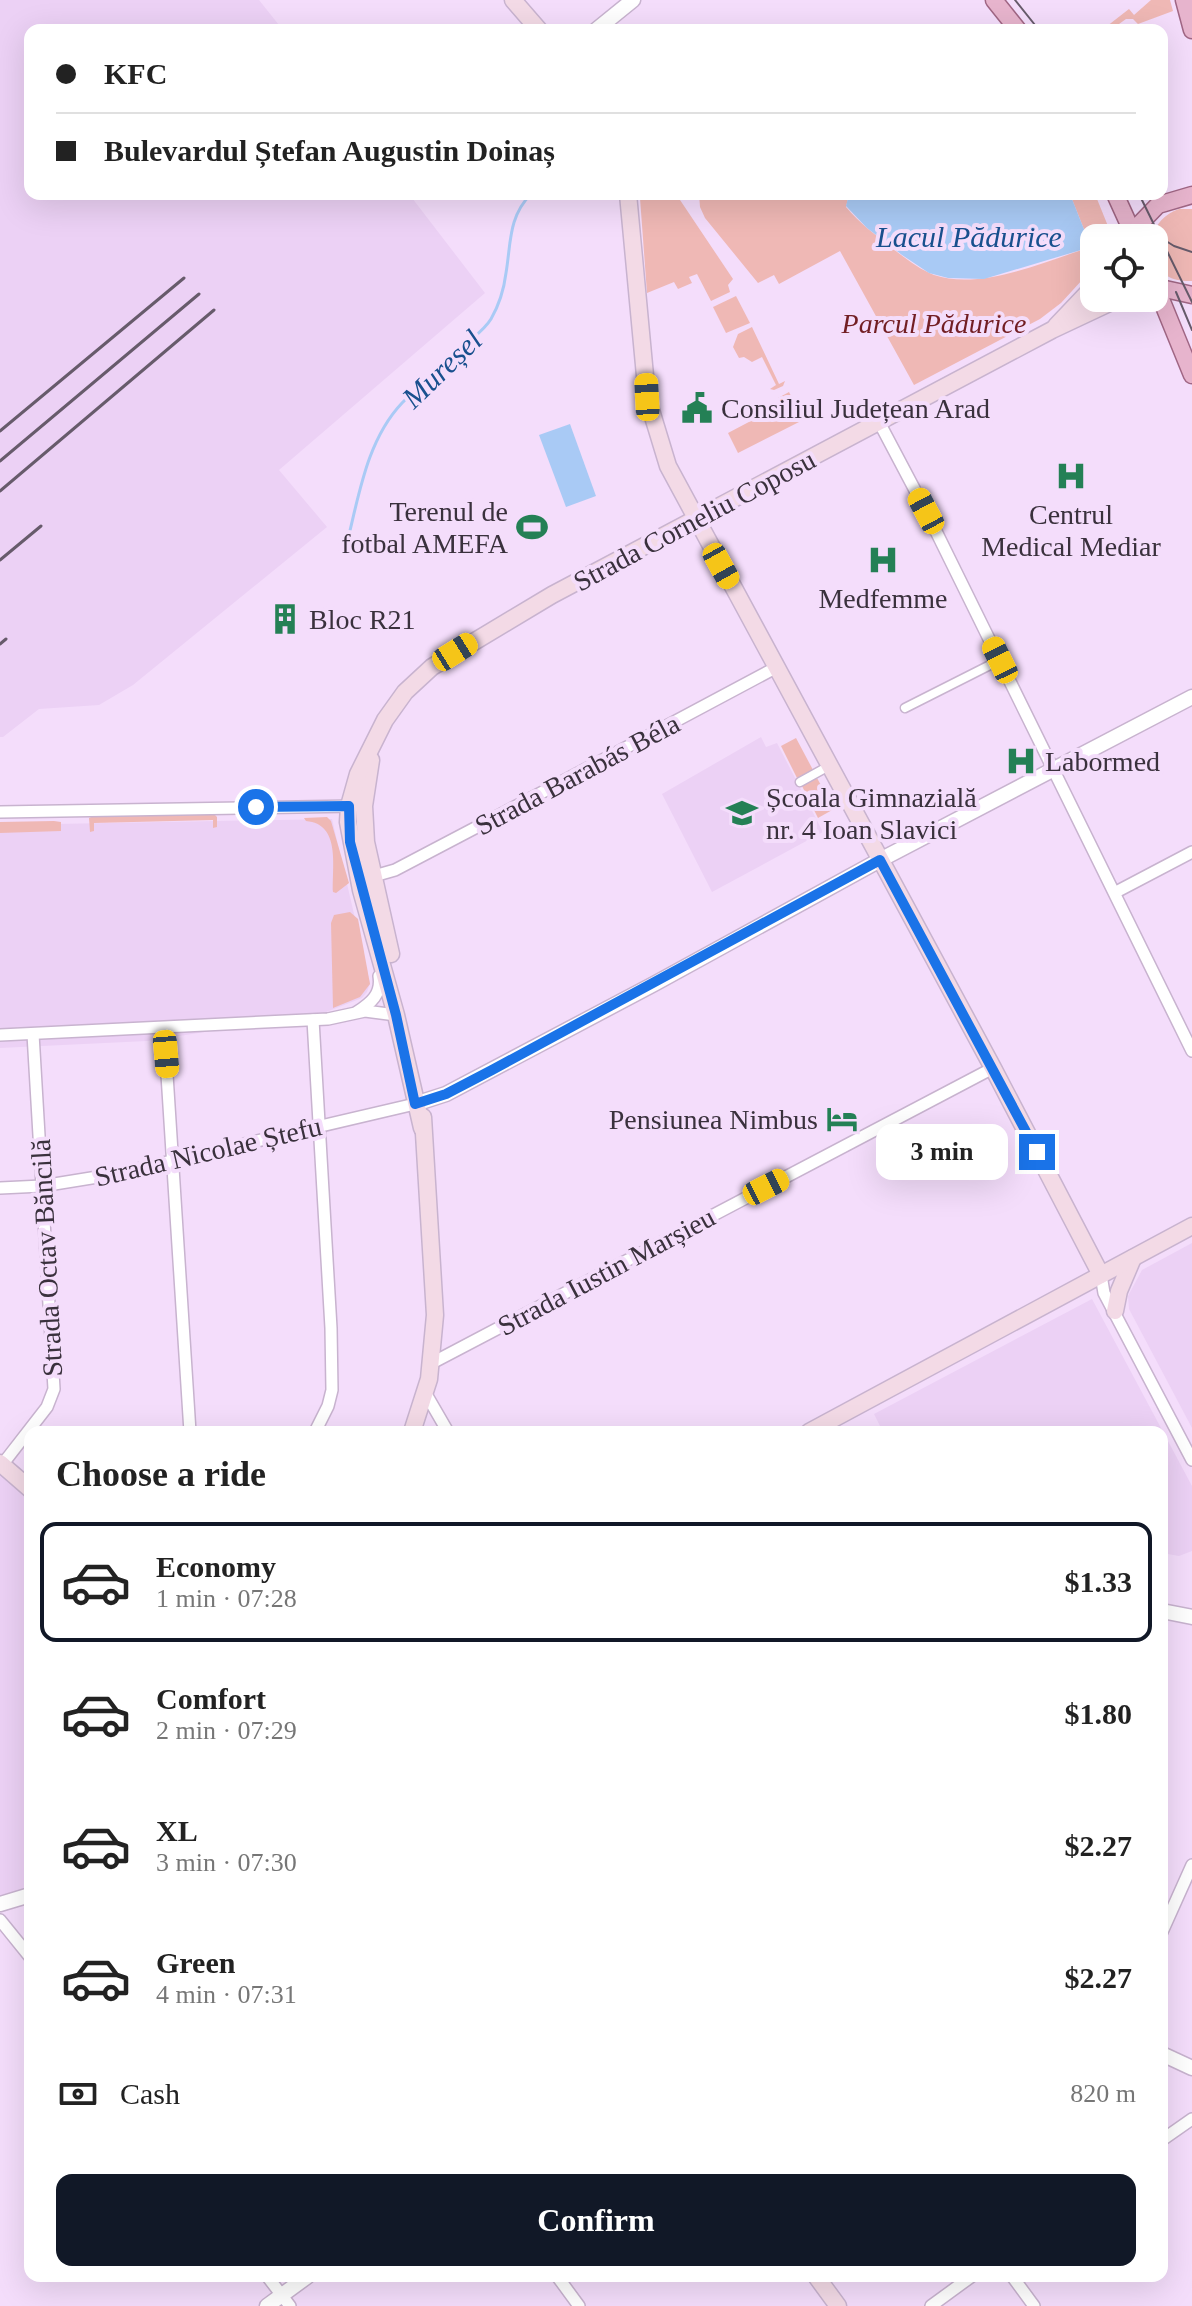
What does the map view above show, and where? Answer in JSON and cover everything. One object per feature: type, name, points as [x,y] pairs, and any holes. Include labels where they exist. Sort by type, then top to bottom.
[{"type":"main road","points":[[513,0],[534,24]]},
{"type":"main road","points":[[994,0],[1013,24]]},
{"type":"main road","points":[[1184,0],[1192,30]]},
{"type":"main road","points":[[1142,224],[1158,205],[1189,197]]},
{"type":"main road","points":[[629,200],[647,397],[662,453],[1101,1275]]},
{"type":"main road","points":[[1117,200],[1127,224]]},
{"type":"main road","points":[[1168,289],[1192,295]]},
{"type":"main road","name":"Strada Corneliu Coposu","points":[[1052,330],[1080,301]]},
{"type":"main road","name":"Strada Corneliu Coposu","points":[[356,806],[358,774],[394,707],[432,667],[543,600],[1090,312]]},
{"type":"main road","points":[[1166,312],[1192,375]]},
{"type":"main road","points":[[356,806],[374,876],[420,1103],[436,1294],[432,1363],[426,1394],[414,1426]]},
{"type":"main road","points":[[356,806],[350,842],[420,1103]]},
{"type":"main road","points":[[820,1426],[1192,1226]]},
{"type":"main road","points":[[1115,1311],[1119,1291],[1133,1258]]},
{"type":"main road","points":[[1,1464],[24,1484]]},
{"type":"main road","points":[[820,2282],[838,2306]]},
{"type":"street","points":[[603,24],[633,0]]},
{"type":"street","points":[[879,422],[1116,892],[1192,1051]]},
{"type":"street","points":[[905,708],[1000,660]]},
{"type":"street","name":"Strada Barabás Béla","points":[[374,876],[395,870],[482,825],[777,667]]},
{"type":"street","points":[[420,1103],[446,1094],[565,1032],[880,860],[1192,697]]},
{"type":"street","points":[[800,782],[830,766]]},
{"type":"street","points":[[0,812],[356,806]]},
{"type":"street","points":[[1116,892],[1192,852]]},
{"type":"street","points":[[356,1012],[371,1003],[379,991],[377,964],[380,953]]},
{"type":"street","points":[[0,1035],[313,1020],[356,1012],[396,1015]]},
{"type":"street","points":[[313,1020],[332,1390],[318,1426]]},
{"type":"street","points":[[164,1028],[190,1426]]},
{"type":"street","name":"Strada Octav Băncilă","points":[[32,1426],[53,1394],[33,1034]]},
{"type":"street","name":"Strada Iustin Marșieu","points":[[432,1363],[993,1068]]},
{"type":"street","name":"Strada Nicolae Ștefu","points":[[0,1188],[42,1186],[116,1174],[420,1103]]},
{"type":"street","points":[[1101,1275],[1104,1293],[1190,1453]]},
{"type":"street","points":[[426,1394],[445,1426]]},
{"type":"street","name":"Strada Octav Băncilă","points":[[1,1464],[24,1436]]},
{"type":"street","points":[[1168,1612],[1192,1617]]},
{"type":"street","points":[[1168,1919],[1192,1865]]},
{"type":"street","points":[[0,1904],[24,1897]]},
{"type":"street","points":[[0,1920],[24,1950]]},
{"type":"street","points":[[1168,2057],[1192,2068]]},
{"type":"street","points":[[1168,2136],[1192,2119]]},
{"type":"street","points":[[272,2282],[286,2300]]},
{"type":"street","points":[[267,2306],[286,2300],[302,2282]]},
{"type":"street","points":[[561,2282],[579,2306]]},
{"type":"street","points":[[931,2306],[956,2282]]},
{"type":"street","points":[[1016,2282],[1034,2306]]},
{"type":"shaded area","points":[[0,0],[259,0],[278,24],[24,24],[24,200],[414,200],[485,293],[279,470],[327,527],[133,685],[99,705],[39,709],[0,737]]},
{"type":"shaded area","name":"Școala Gimnazială nr. 4 Ioan Slavici","points":[[761,737],[766,747],[777,743],[823,832],[712,892],[662,794]]},
{"type":"shaded area","points":[[332,819],[370,983],[362,998],[321,1014],[147,1041],[0,1048],[0,825]]},
{"type":"shaded area","points":[[1192,1243],[1192,1428],[1129,1309],[1128,1296],[1142,1270]]},
{"type":"shaded area","points":[[1092,1299],[1160,1426],[880,1426],[874,1414]]},
{"type":"shaded area","points":[[1168,1441],[1192,1486],[1192,1551],[1179,1556],[1168,1554]]},
{"type":"shaded area","points":[[0,1463],[24,1484],[24,1897],[0,1904]]},
{"type":"green space","points":[[1151,0],[1170,0],[1173,11],[1138,24],[1133,19],[1126,19],[1119,24],[1110,24],[1129,9],[1134,15]]},
{"type":"green space","points":[[640,200],[680,200],[733,279],[728,285],[730,292],[711,301],[697,274],[689,277],[692,283],[678,289],[674,282],[647,293]]},
{"type":"green space","name":"Parcul Pădurice","points":[[699,200],[848,200],[846,207],[874,234],[934,275],[952,279],[992,277],[1080,251],[1080,282],[1061,303],[1040,319],[914,385],[840,251],[779,284],[774,275],[758,283],[705,218]]},
{"type":"green space","name":"Parcul Pădurice","points":[[1072,200],[1097,200],[1107,224],[1082,224]]},
{"type":"green space","points":[[1179,209],[1192,209],[1192,281],[1168,276],[1168,224],[1159,224]]},
{"type":"green space","points":[[736,296],[750,323],[726,333],[713,307]]},
{"type":"green space","points":[[752,327],[779,384],[785,381],[783,386],[774,390],[770,389],[776,385],[762,357],[752,362],[744,357],[739,358],[733,347],[738,334]]},
{"type":"green space","points":[[789,392],[803,420],[738,453],[728,433],[781,405],[778,398]]},
{"type":"green space","points":[[796,738],[813,770],[797,778],[781,746]]},
{"type":"green space","points":[[817,778],[834,809],[818,818],[802,786]]},
{"type":"green space","points":[[213,813],[217,817],[217,827],[213,828],[213,820],[94,823],[94,831],[90,832],[89,818],[93,816]]},
{"type":"green space","points":[[327,817],[331,821],[349,883],[336,893],[333,892],[330,838],[325,830],[304,818]]},
{"type":"green space","points":[[0,822],[61,822],[61,831],[0,833]]},
{"type":"green space","points":[[350,912],[358,919],[370,984],[360,997],[333,1008],[331,923],[334,915]]},
{"type":"water","name":"Lacul Pădurice","points":[[848,200],[1072,200],[1082,224],[1080,250],[984,279],[948,278],[929,273],[867,228],[846,206]]},
{"type":"water","points":[[570,424],[596,496],[566,507],[539,435]]},
{"type":"waterway","name":"Mureșel","points":[[347,543],[372,451],[390,418],[402,403],[483,330],[494,314],[504,285],[514,221],[526,200]]},
{"type":"tram line","points":[[1015,0],[1034,24]]},
{"type":"tram line","points":[[1142,200],[1192,302]]},
{"type":"tram line","points":[[1168,242],[1192,252]]},
{"type":"tram line","points":[[1176,292],[1192,330]]},
{"type":"railway","points":[[0,431],[184,278]]},
{"type":"railway","points":[[0,461],[199,294]]},
{"type":"railway","points":[[0,491],[214,310]]},
{"type":"railway","points":[[0,560],[41,526]]},
{"type":"railway","points":[[0,644],[6,639]]},
{"type":"place","name":"Consiliul Județean Arad","points":[[697,408]]},
{"type":"place","name":"Centrul Medical Mediar","points":[[1071,476]]},
{"type":"place","name":"Terenul de fotbal AMEFA","points":[[532,527]]},
{"type":"place","name":"Medfemme","points":[[883,560]]},
{"type":"place","name":"Bloc R21","points":[[285,619]]},
{"type":"place","name":"Labormed","points":[[1021,761]]},
{"type":"place","name":"Școala Gimnazială nr. 4 Ioan Slavici","points":[[742,813]]},
{"type":"place","name":"Pensiunea Nimbus","points":[[842,1119]]},
{"type":"route","points":[[256,807],[349,806],[350,842],[396,1015],[415,1104],[446,1094],[492,1070],[880,860],[1037,1152]]}]
